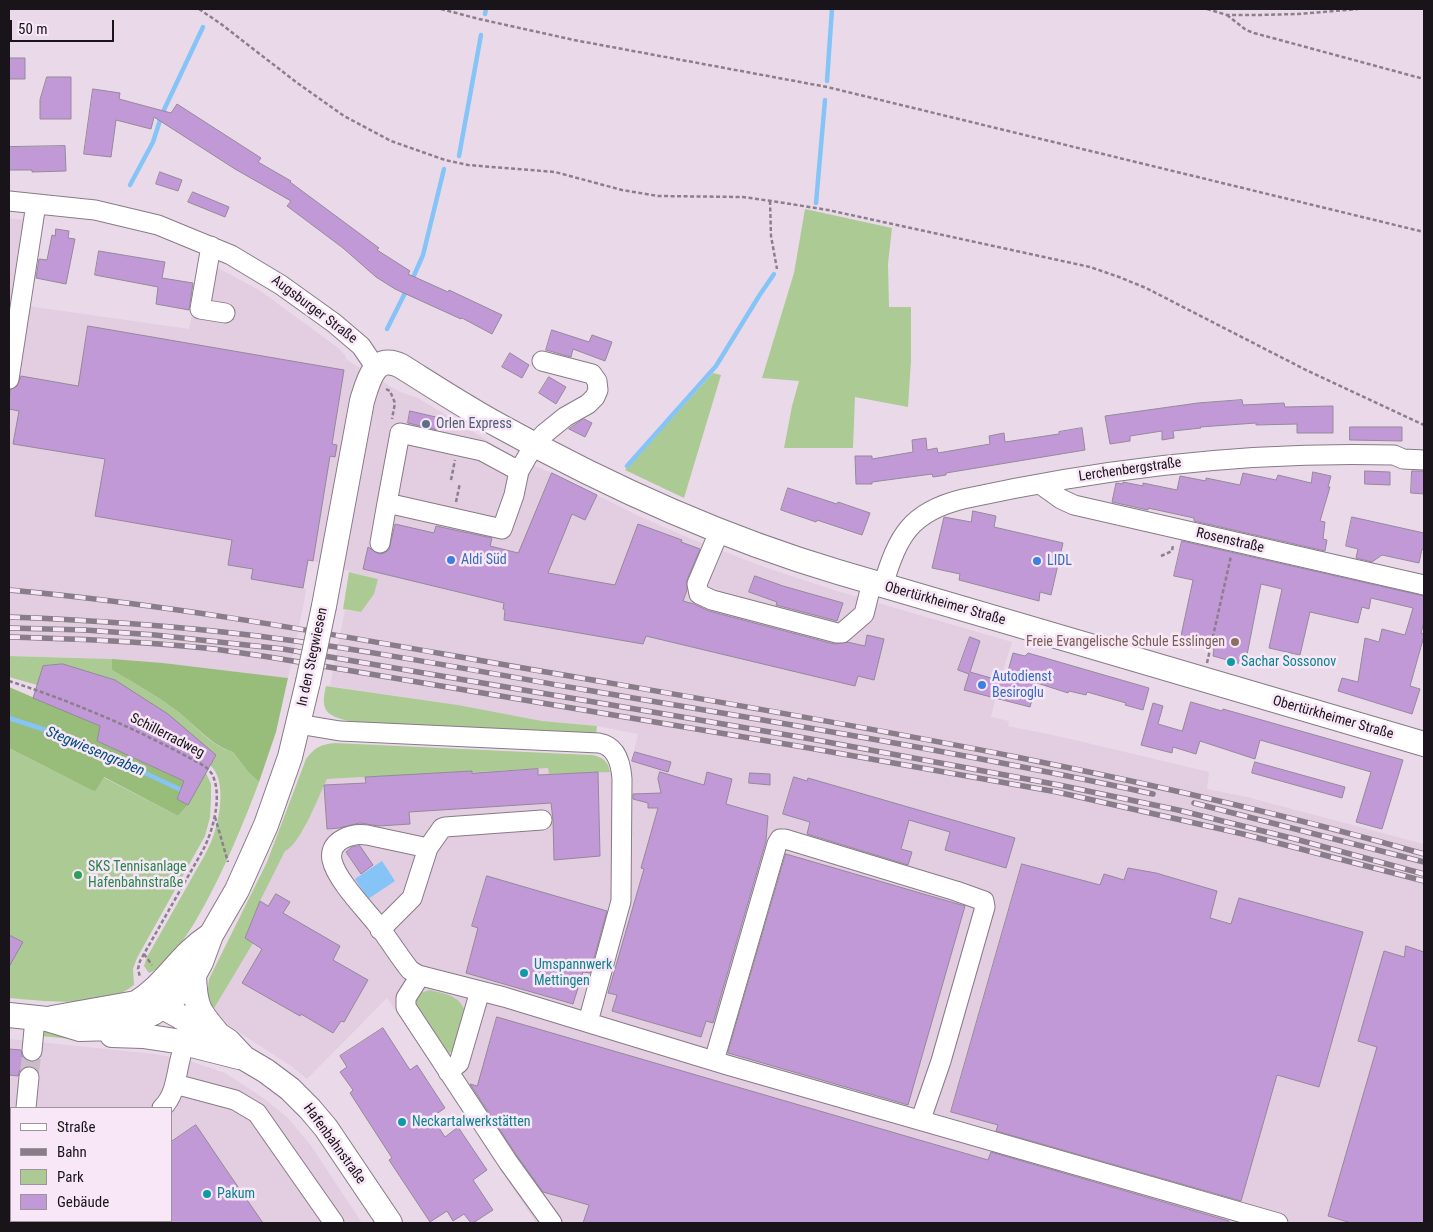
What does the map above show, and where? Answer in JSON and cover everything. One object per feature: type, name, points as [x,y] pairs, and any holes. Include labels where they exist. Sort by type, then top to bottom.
[{"type":"main road","points":[[372,375],[387,362],[396,364],[479,414],[534,444]]},
{"type":"main road","name":"In den Stegwiesen","points":[[152,994],[178,994],[194,975],[204,956],[211,935],[237,890],[275,800],[290,757],[308,682],[360,410],[372,375]]},
{"type":"main road","name":"Obertürkheimer Straße","points":[[534,444],[719,532],[791,558],[1424,744]]},
{"type":"main road","name":"In den Stegwiesen","points":[[152,994],[194,946],[211,935]]},
{"type":"main road","name":"Hafenbahnstraße","points":[[194,975],[196,998],[200,1012],[219,1035]]},
{"type":"main road","points":[[152,994],[159,1025],[178,1048]]},
{"type":"main road","name":"Hafenbahnstraße","points":[[9,1015],[41,1018],[76,1028],[91,1029],[123,1026],[152,994]]},
{"type":"main road","name":"Hafenbahnstraße","points":[[41,1018],[152,994],[202,1029],[219,1035],[228,1041],[244,1058],[284,1084],[310,1109],[334,1139],[390,1223]]},
{"type":"main road","name":"Hafenbahnstraße","points":[[91,1029],[112,1034],[143,1036],[178,1048],[244,1058]]},
{"type":"street","name":"Augsburger Straße","points":[[9,201],[95,210],[158,225],[231,254],[264,273],[358,343],[372,375]]},
{"type":"street","points":[[9,378],[36,204]]},
{"type":"street","points":[[211,246],[200,309],[225,313]]},
{"type":"street","points":[[388,504],[502,529],[514,495],[519,471],[534,444],[563,418],[590,402],[595,397],[599,388],[597,380],[592,374],[542,361]]},
{"type":"street","points":[[380,543],[400,432],[482,451],[519,471]]},
{"type":"street","name":"Lerchenbergstraße","points":[[719,532],[696,584],[699,594],[712,600],[837,633],[847,630],[864,613],[901,537],[912,524],[925,513],[947,503],[1040,484],[1145,467],[1313,455],[1394,455],[1403,459],[1424,460]]},
{"type":"street","name":"Rosenstraße","points":[[1040,484],[1061,500],[1074,505],[1424,585]]},
{"type":"street","points":[[298,724],[340,731],[602,744],[614,752],[620,763],[622,779],[621,901],[588,1022]]},
{"type":"street","points":[[380,930],[412,898],[428,848],[442,828],[445,826],[542,820]]},
{"type":"street","points":[[428,848],[361,835],[342,839],[335,845],[332,858],[337,872],[380,930],[410,970],[420,976],[588,1022],[714,1061],[1278,1223]]},
{"type":"street","points":[[714,1061],[778,844],[780,840],[785,839],[956,891],[984,902],[985,905],[970,959],[921,1119]]},
{"type":"street","points":[[420,976],[407,996],[406,1005],[508,1162],[552,1223]]},
{"type":"street","points":[[448,1072],[459,1063],[480,991]]},
{"type":"street","points":[[32,1051],[41,1018]]},
{"type":"street","points":[[163,1107],[170,1098],[175,1084],[178,1048]]},
{"type":"street","points":[[26,1107],[29,1077]]},
{"type":"street","points":[[175,1084],[235,1100],[257,1113],[334,1223]]},
{"type":"path","points":[[199,9],[226,27],[303,87],[344,116],[385,138],[427,155],[468,165],[555,172],[622,190],[649,195],[770,200],[838,212],[1078,264],[1109,273],[1146,288],[1306,370],[1424,425]]},
{"type":"path","points":[[441,9],[574,40],[826,86],[1424,232]]},
{"type":"path","points":[[1207,9],[1226,15],[1291,15],[1358,9]]},
{"type":"path","points":[[1226,15],[1254,34],[1424,79]]},
{"type":"path","points":[[770,200],[771,236],[777,269]]},
{"type":"path","points":[[372,375],[390,391],[396,403],[392,420],[400,432]]},
{"type":"path","points":[[452,518],[460,483]]},
{"type":"path","points":[[1203,680],[1234,542]]},
{"type":"path","name":"Schillerradweg","points":[[9,681],[42,692],[131,728],[210,771],[215,782],[216,792],[214,816],[205,846],[144,954],[138,969],[152,994]]},
{"type":"path","points":[[214,816],[228,862]]},
{"type":"path","points":[[144,954],[152,994]]},
{"type":"shaded area","points":[[9,218],[27,220],[28,306],[189,329],[203,260],[259,290],[337,347],[347,360],[400,392],[418,398],[516,458],[552,473],[641,517],[767,568],[837,591],[1012,642],[991,717],[1009,721],[1008,726],[1209,772],[1207,789],[1247,797],[1424,844],[1424,1223],[536,1223],[387,998],[307,1079],[291,1066],[231,1027],[213,1010],[252,943],[245,938],[260,901],[285,851],[303,830],[327,779],[549,768],[549,774],[629,771],[638,734],[597,726],[542,721],[458,705],[330,686],[345,610],[361,612],[378,579],[309,560],[303,588],[306,589],[304,602],[288,678],[163,663],[88,658],[9,656]]},
{"type":"shaded area","points":[[9,1039],[155,1054],[190,1061],[225,1073],[262,1097],[288,1118],[312,1147],[362,1223],[10,1223]]},
{"type":"green space","points":[[805,209],[892,228],[888,264],[889,307],[911,307],[911,361],[908,407],[855,397],[853,448],[784,448],[799,381],[762,378],[794,273]]},
{"type":"green space","points":[[713,373],[721,375],[684,498],[625,470]]},
{"type":"green space","points":[[349,572],[378,579],[374,594],[361,612],[343,609]]},
{"type":"green space","points":[[9,656],[112,659],[112,670],[169,705],[204,735],[218,745],[233,752],[248,772],[259,782],[214,888],[198,917],[181,943],[165,962],[149,973],[144,966],[147,957],[209,847],[217,824],[220,802],[219,781],[216,772],[210,765],[206,773],[211,784],[210,817],[205,836],[137,958],[133,969],[134,985],[122,993],[107,998],[56,1002],[9,998],[9,748],[95,792],[103,777],[178,816],[188,805],[177,799],[184,781],[97,741],[99,726],[33,698],[37,685],[9,677]]},
{"type":"green space","points":[[112,659],[288,678],[276,732],[259,782],[248,772],[233,752],[211,740],[162,700],[112,670]]},
{"type":"green space","points":[[326,686],[458,705],[542,721],[597,726],[596,735],[379,725],[350,721],[338,718],[327,711],[324,701]]},
{"type":"green space","points":[[9,687],[100,726],[97,741],[184,781],[177,799],[188,805],[178,816],[104,777],[95,792],[9,748]]},
{"type":"green space","points":[[335,743],[591,755],[604,760],[610,772],[549,774],[548,768],[327,779],[303,829],[291,847],[285,851],[260,901],[245,938],[253,943],[213,1010],[207,997],[209,979],[267,862],[306,759],[318,747]]},
{"type":"green space","points":[[430,990],[455,998],[465,1011],[454,1050],[449,1053],[446,1052],[416,1008],[414,1002],[417,994]]},
{"type":"green space","points":[[41,1031],[71,1034],[71,1039],[41,1036]]},
{"type":"water","points":[[382,861],[395,881],[368,899],[355,879]]},
{"type":"building","points":[[9,58],[25,58],[25,79],[9,79]]},
{"type":"building","points":[[47,77],[71,77],[71,119],[40,119],[40,100]]},
{"type":"building","points":[[93,89],[120,93],[119,99],[171,113],[177,104],[261,158],[258,162],[291,181],[379,248],[377,250],[410,271],[408,274],[448,292],[449,290],[502,315],[492,334],[462,318],[395,289],[376,277],[343,248],[287,206],[291,201],[235,169],[154,117],[151,129],[116,120],[111,157],[84,154]]},
{"type":"building","points":[[65,146],[66,171],[32,172],[32,170],[9,170],[9,147]]},
{"type":"building","points":[[160,172],[182,180],[178,191],[156,184]]},
{"type":"building","points":[[193,192],[229,207],[225,217],[188,202]]},
{"type":"building","points":[[56,229],[69,231],[68,238],[75,239],[66,284],[36,278],[39,259],[47,260],[52,235],[55,236]]},
{"type":"building","points":[[99,251],[165,262],[162,278],[193,283],[189,310],[156,304],[158,287],[95,275]]},
{"type":"building","points":[[88,326],[344,370],[332,444],[337,445],[335,457],[330,456],[313,561],[308,560],[303,588],[251,579],[253,569],[228,565],[232,540],[95,516],[105,459],[13,444],[19,411],[9,409],[10,390],[17,386],[21,376],[78,386]]},
{"type":"building","points":[[552,330],[589,342],[592,335],[612,342],[605,361],[573,349],[571,357],[546,350]]},
{"type":"building","points":[[510,353],[529,365],[522,378],[502,367]]},
{"type":"building","points":[[549,377],[566,387],[556,404],[539,393]]},
{"type":"building","points":[[1242,400],[1243,405],[1284,403],[1285,407],[1333,406],[1333,433],[1297,433],[1297,424],[1256,425],[1256,423],[1173,431],[1174,438],[1162,440],[1162,431],[1130,436],[1130,441],[1110,444],[1105,416],[1198,403]]},
{"type":"building","points":[[410,411],[440,418],[437,430],[408,423]]},
{"type":"building","points":[[584,419],[592,423],[585,437],[569,429]]},
{"type":"building","points":[[1350,427],[1402,427],[1402,441],[1350,440]]},
{"type":"building","points":[[1082,428],[1085,450],[946,473],[946,475],[933,477],[932,474],[872,482],[872,484],[856,484],[855,456],[872,456],[872,459],[913,452],[912,440],[926,438],[927,450],[937,448],[938,453],[990,444],[989,436],[1004,433],[1005,442],[1059,434],[1059,432]]},
{"type":"building","points":[[1365,471],[1390,472],[1390,485],[1365,484]]},
{"type":"building","points":[[1412,471],[1424,471],[1424,494],[1411,493]]},
{"type":"building","points":[[1313,472],[1331,476],[1328,487],[1330,487],[1320,521],[1325,522],[1323,539],[1327,540],[1325,551],[1194,521],[1194,518],[1112,502],[1116,483],[1123,484],[1123,482],[1143,486],[1143,483],[1177,490],[1180,476],[1206,481],[1206,478],[1240,485],[1243,473],[1276,480],[1278,475],[1311,483]]},
{"type":"building","points":[[552,473],[597,495],[585,520],[572,514],[548,573],[615,585],[638,524],[682,540],[681,542],[700,549],[687,580],[687,590],[683,601],[709,611],[834,644],[847,642],[865,646],[867,635],[884,639],[874,680],[858,676],[855,686],[646,636],[643,644],[504,620],[504,603],[363,569],[368,547],[379,554],[389,550],[395,524],[434,533],[436,526],[492,538],[490,546],[518,553]]},
{"type":"building","points":[[788,488],[870,513],[862,535],[781,510]]},
{"type":"building","points":[[973,511],[996,516],[994,527],[1063,543],[1051,595],[1040,592],[1039,601],[959,580],[960,574],[932,568],[944,517],[971,522]]},
{"type":"building","points":[[1352,517],[1424,533],[1424,550],[1422,549],[1419,563],[1382,555],[1372,562],[1356,558],[1358,549],[1346,546]]},
{"type":"building","points":[[1182,541],[1424,596],[1424,622],[1421,633],[1424,636],[1410,686],[1420,689],[1412,714],[1338,691],[1342,678],[1358,682],[1365,638],[1379,642],[1382,629],[1405,635],[1413,608],[1371,598],[1369,609],[1362,607],[1358,623],[1310,612],[1300,655],[1269,648],[1282,589],[1261,584],[1245,665],[1213,656],[1214,649],[1193,644],[1192,648],[1179,645],[1193,580],[1174,576]]},
{"type":"building","points":[[755,576],[843,603],[837,621],[776,605],[777,602],[749,592]]},
{"type":"building","points":[[970,637],[980,641],[970,672],[1005,682],[1013,653],[1025,656],[1028,653],[1149,688],[1143,710],[1087,692],[1086,695],[1069,691],[1068,693],[1037,683],[1030,707],[964,690],[969,674],[958,670]]},
{"type":"building","points":[[63,664],[115,680],[168,714],[216,755],[188,805],[177,799],[184,781],[97,741],[100,726],[33,698],[43,666]]},
{"type":"building","points":[[1191,702],[1222,711],[1223,709],[1403,760],[1382,829],[1356,822],[1371,772],[1260,740],[1255,759],[1200,741],[1196,754],[1173,747],[1172,753],[1141,745],[1153,703],[1163,706],[1158,724],[1182,731]]},
{"type":"building","points":[[635,752],[671,762],[668,772],[632,761]]},
{"type":"building","points":[[1255,762],[1345,787],[1342,798],[1252,773]]},
{"type":"building","points":[[538,769],[538,775],[598,772],[600,856],[554,860],[551,803],[409,812],[410,824],[379,826],[360,823],[327,829],[324,785],[366,783],[365,777]]},
{"type":"building","points":[[660,772],[704,785],[707,772],[732,779],[726,804],[768,816],[766,841],[713,1023],[706,1021],[701,1037],[612,1011],[617,995],[608,993],[644,869],[641,868],[658,808],[648,808],[648,803],[633,799],[633,794],[661,793],[658,779]]},
{"type":"building","points":[[750,773],[770,774],[770,785],[749,783]]},
{"type":"building","points":[[794,777],[807,781],[808,778],[1015,838],[1006,868],[945,850],[950,832],[909,820],[901,849],[912,852],[908,865],[807,834],[810,822],[783,814]]},
{"type":"building","points":[[360,846],[373,865],[361,874],[346,852],[352,847]]},
{"type":"building","points":[[786,854],[965,906],[908,1105],[728,1053]]},
{"type":"building","points":[[1022,864],[1100,885],[1104,874],[1124,880],[1128,868],[1156,873],[1217,891],[1210,918],[1231,924],[1239,898],[1363,932],[1319,1087],[1277,1075],[1241,1201],[996,1131],[998,1125],[951,1112]]},
{"type":"building","points":[[487,876],[607,911],[590,973],[583,972],[573,1004],[466,973],[478,928],[472,926]]},
{"type":"building","points":[[276,894],[290,902],[283,913],[340,946],[333,960],[368,980],[344,1022],[341,1021],[333,1033],[242,983],[262,949],[245,938],[260,901],[268,906]]},
{"type":"building","points":[[9,935],[23,942],[9,967]]},
{"type":"building","points":[[1406,946],[1424,952],[1424,1223],[1351,1223],[1328,1216],[1377,1047],[1358,1041],[1384,951],[1404,957]]},
{"type":"building","points":[[497,1017],[988,1160],[991,1152],[1229,1221],[1229,1223],[583,1223],[589,1205],[543,1192],[470,1084],[477,1086]]},
{"type":"building","name":"Neckartalwerkstätten","points":[[383,1028],[410,1070],[417,1065],[445,1108],[432,1117],[445,1137],[458,1127],[487,1170],[473,1180],[493,1210],[473,1223],[464,1214],[453,1221],[447,1211],[430,1222],[389,1160],[392,1158],[350,1093],[353,1090],[340,1072],[347,1067],[340,1056]]},
{"type":"building","points":[[9,1049],[21,1050],[22,1056],[31,1062],[38,1060],[37,1069],[31,1066],[25,1067],[20,1070],[18,1076],[9,1075]]},
{"type":"building","name":"Pakum","points":[[196,1125],[263,1223],[171,1223],[172,1141]]},
{"type":"waterway","points":[[485,14],[486,9]]},
{"type":"waterway","points":[[827,81],[832,9]]},
{"type":"waterway","points":[[130,185],[153,142],[162,114],[203,27]]},
{"type":"waterway","points":[[459,156],[481,35]]},
{"type":"waterway","points":[[816,203],[825,100]]},
{"type":"waterway","points":[[412,280],[423,255],[444,169]]},
{"type":"waterway","points":[[627,466],[716,366],[774,274]]},
{"type":"waterway","points":[[387,329],[407,289]]},
{"type":"waterway","name":"Stegwiesengraben","points":[[9,718],[73,739],[181,790]]},
{"type":"tunnel","points":[[29,1077],[32,1051]]},
{"type":"railway","points":[[9,590],[153,606],[296,628],[899,734],[1216,800],[1424,854]]},
{"type":"railway","points":[[9,617],[196,629],[340,648],[870,739],[1012,765],[1153,794]]},
{"type":"railway","points":[[9,628],[85,630],[155,635],[283,649],[811,739],[1059,785],[1178,810],[1424,874]]},
{"type":"railway","points":[[9,637],[132,642],[234,652],[809,748],[1057,792],[1243,834],[1424,881]]},
{"type":"railway","points":[[1194,803],[1424,862]]},
{"type":"place","name":"Orlen Express","points":[[426,424]]},
{"type":"place","name":"Aldi Süd","points":[[451,560]]},
{"type":"place","name":"LIDL","points":[[1037,561]]},
{"type":"place","name":"Freie Evangelische Schule Esslingen","points":[[1235,642]]},
{"type":"place","name":"Sachar Sossonov","points":[[1231,662]]},
{"type":"place","name":"Autodienst Besiroglu","points":[[982,685]]},
{"type":"place","name":"SKS Tennisanlage Hafenbahnstraße","points":[[78,875]]},
{"type":"place","name":"Umspannwerk Mettingen","points":[[524,973]]},
{"type":"place","name":"Neckartalwerkstätten","points":[[402,1122]]},
{"type":"place","name":"Pakum","points":[[207,1194]]}]
